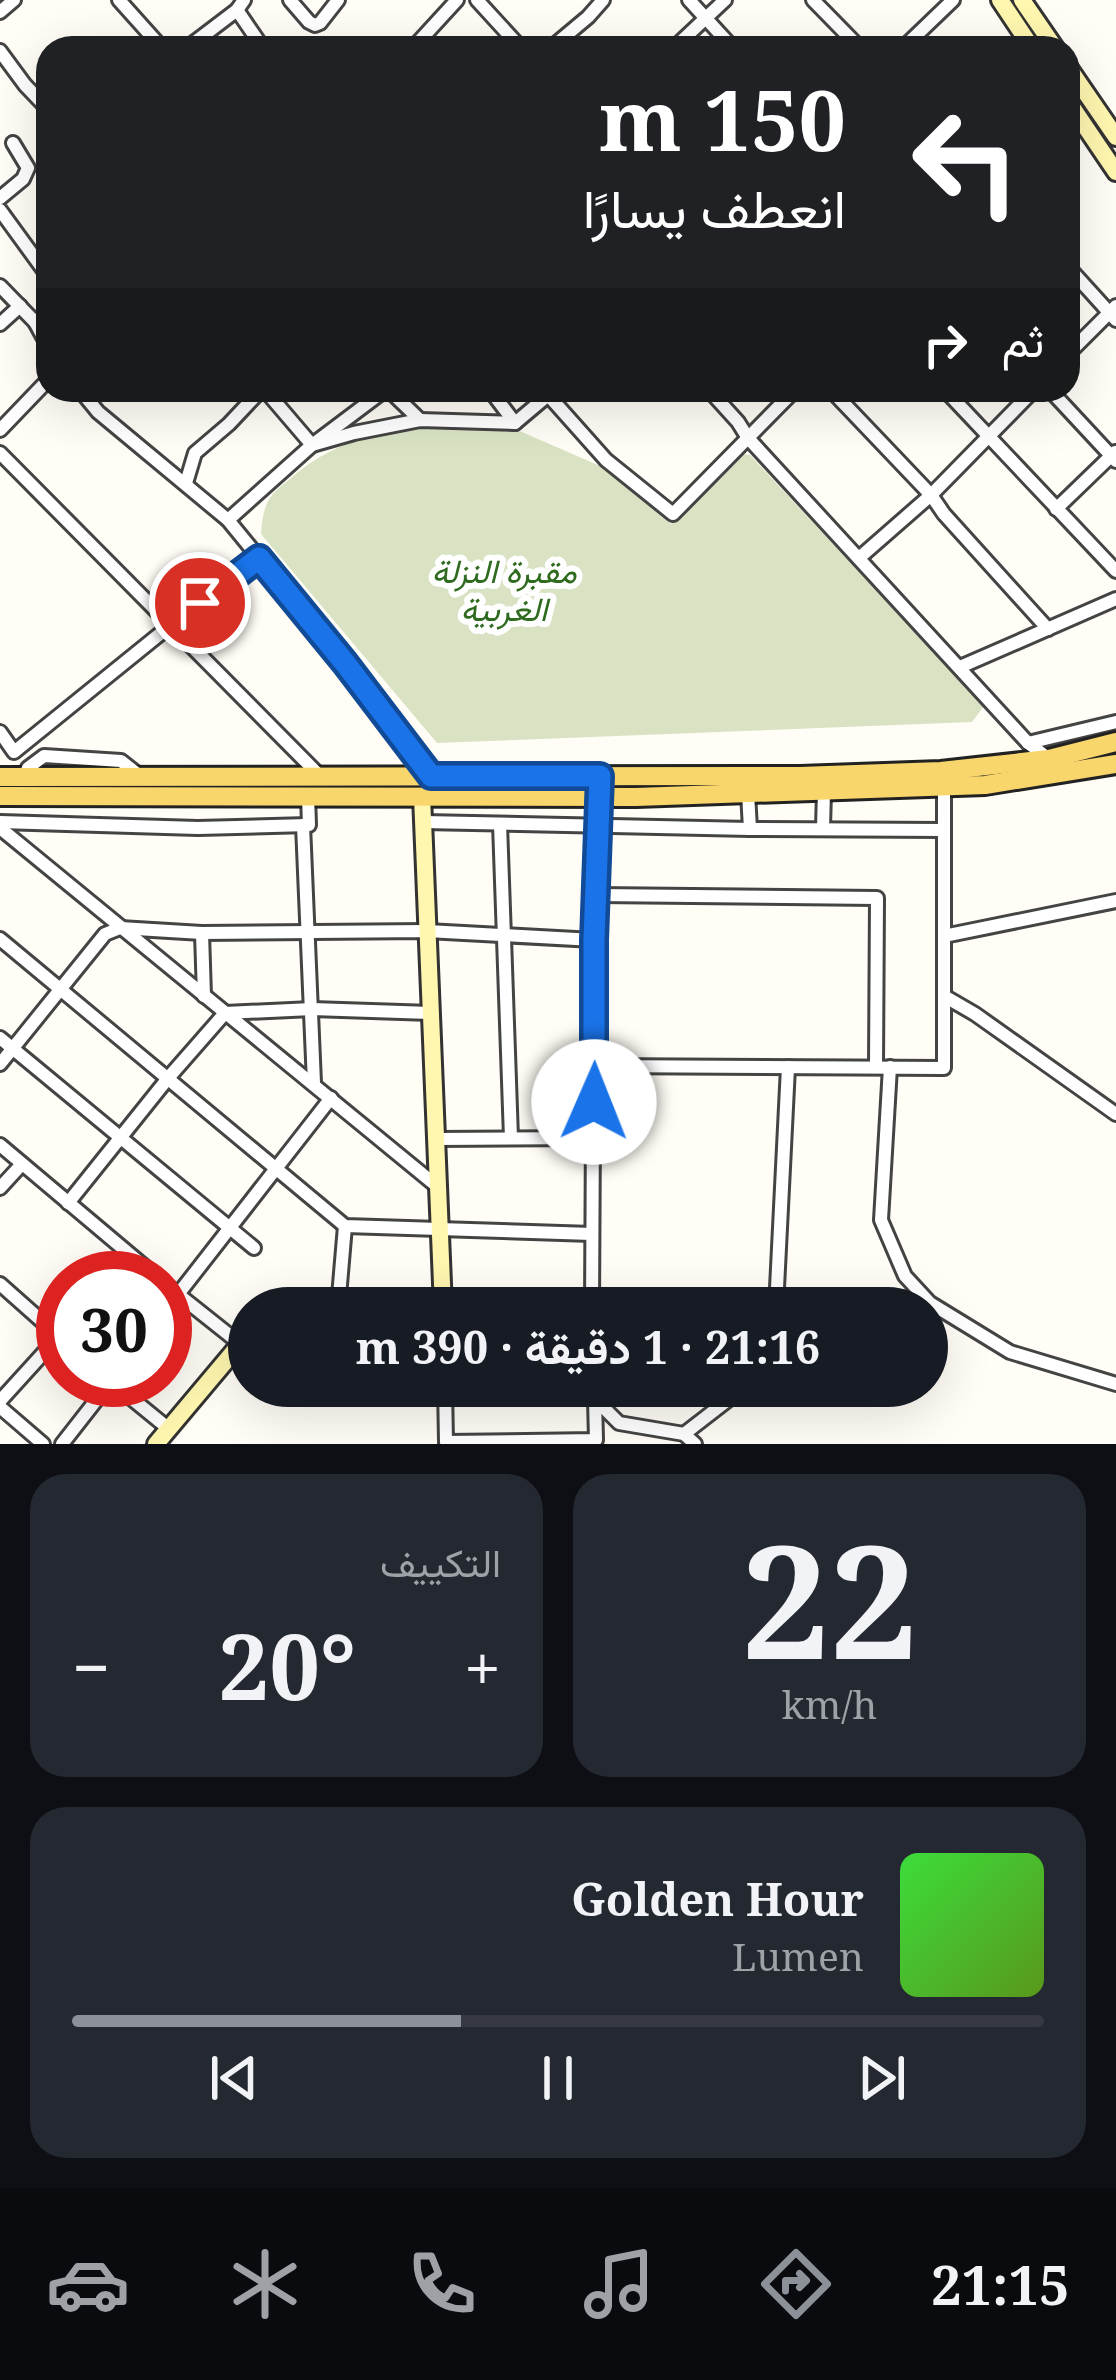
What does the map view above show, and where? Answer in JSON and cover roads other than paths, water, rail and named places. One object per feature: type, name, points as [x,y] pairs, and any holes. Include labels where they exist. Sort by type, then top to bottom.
[{"type":"main road","points":[[0,777],[26,772],[141,777],[800,776],[941,771],[1049,759],[1102,739]]},
{"type":"main road","points":[[0,796],[748,793],[985,785],[1108,766]]},
{"type":"street","points":[[0,12],[14,0]]},
{"type":"street","points":[[118,0],[151,36]]},
{"type":"street","points":[[290,0],[315,25],[338,0]]},
{"type":"street","points":[[424,36],[457,0]]},
{"type":"street","points":[[477,0],[510,36]]},
{"type":"street","points":[[565,36],[603,0]]},
{"type":"street","points":[[688,0],[722,36]]},
{"type":"street","points":[[687,36],[725,0]]},
{"type":"street","points":[[813,0],[848,36]]},
{"type":"street","points":[[1022,0],[1047,36]]},
{"type":"street","points":[[1004,2],[1025,36]]},
{"type":"street","points":[[914,36],[943,3]]},
{"type":"street","points":[[202,36],[240,5],[257,36]]},
{"type":"street","points":[[0,51],[36,96]]},
{"type":"street","points":[[1080,84],[1116,137]]},
{"type":"street","points":[[1080,123],[1116,172]]},
{"type":"street","points":[[0,198],[28,168],[13,143]]},
{"type":"street","points":[[0,210],[36,260]]},
{"type":"street","points":[[1080,278],[1114,312],[1080,343]]},
{"type":"street","points":[[0,286],[35,322]]},
{"type":"street","points":[[0,324],[20,306]]},
{"type":"street","points":[[0,430],[36,392]]},
{"type":"street","points":[[90,402],[228,520],[431,776]]},
{"type":"street","points":[[186,483],[195,453],[251,402]]},
{"type":"street","points":[[274,402],[312,446]]},
{"type":"street","points":[[228,520],[371,402]]},
{"type":"street","points":[[400,402],[419,420]]},
{"type":"street","points":[[499,402],[515,423]]},
{"type":"street","points":[[312,446],[419,420],[515,423],[541,402]]},
{"type":"street","points":[[559,402],[606,460],[673,514],[783,402]]},
{"type":"street","points":[[720,402],[1028,743],[1049,759]]},
{"type":"street","points":[[842,402],[1048,629]]},
{"type":"street","points":[[956,402],[1116,571]]},
{"type":"street","points":[[860,558],[931,495],[1022,402]]},
{"type":"street","points":[[1056,509],[1114,456],[1062,402]]},
{"type":"street","points":[[0,453],[320,776]]},
{"type":"street","points":[[14,752],[259,558]]},
{"type":"street","points":[[960,667],[1116,599]]},
{"type":"street","points":[[1028,743],[1102,739],[1116,722]]},
{"type":"street","points":[[0,732],[26,772]]},
{"type":"street","points":[[1102,739],[1108,766]]},
{"type":"street","points":[[592,1287],[600,776]]},
{"type":"street","points":[[595,1066],[944,1067],[944,787]]},
{"type":"street","points":[[823,828],[824,790]]},
{"type":"street","points":[[748,793],[750,830]]},
{"type":"street","points":[[0,825],[309,825],[308,796]]},
{"type":"street","points":[[422,796],[442,1287]]},
{"type":"street","points":[[423,822],[944,830]]},
{"type":"street","points":[[500,824],[511,1138]]},
{"type":"street","points":[[0,825],[438,1187]]},
{"type":"street","points":[[303,825],[314,1083]]},
{"type":"street","points":[[597,895],[877,898],[883,1067],[881,1220],[905,1276],[931,1303],[1010,1352],[1116,1384]]},
{"type":"street","points":[[944,936],[1116,901]]},
{"type":"street","points":[[0,1064],[104,934],[120,928],[202,933],[428,931],[594,940]]},
{"type":"street","points":[[202,933],[204,996]]},
{"type":"street","points":[[0,939],[345,1226],[592,1234]]},
{"type":"street","points":[[944,996],[1116,1114]]},
{"type":"street","points":[[68,1202],[225,1012],[431,1013]]},
{"type":"street","points":[[0,1038],[254,1248]]},
{"type":"street","points":[[777,1287],[788,1066]]},
{"type":"street","points":[[192,1276],[331,1098]]},
{"type":"street","points":[[436,1138],[593,1138]]},
{"type":"street","points":[[0,1145],[126,1251]]},
{"type":"street","points":[[0,1188],[22,1164]]},
{"type":"street","points":[[340,1287],[345,1226]]},
{"type":"street","points":[[0,1285],[36,1316]]},
{"type":"street","points":[[192,1305],[228,1334]]},
{"type":"street","points":[[136,1407],[163,1437],[228,1358]]},
{"type":"street","points":[[36,1365],[0,1404],[43,1444]]},
{"type":"street","points":[[62,1444],[90,1407]]},
{"type":"street","points":[[445,1407],[446,1442],[596,1440],[595,1407]]},
{"type":"street","points":[[607,1407],[619,1423],[689,1439],[723,1407]]},
{"type":"park label","name":"مقبرة النزلة الغربية","points":[[504,589]]}]
